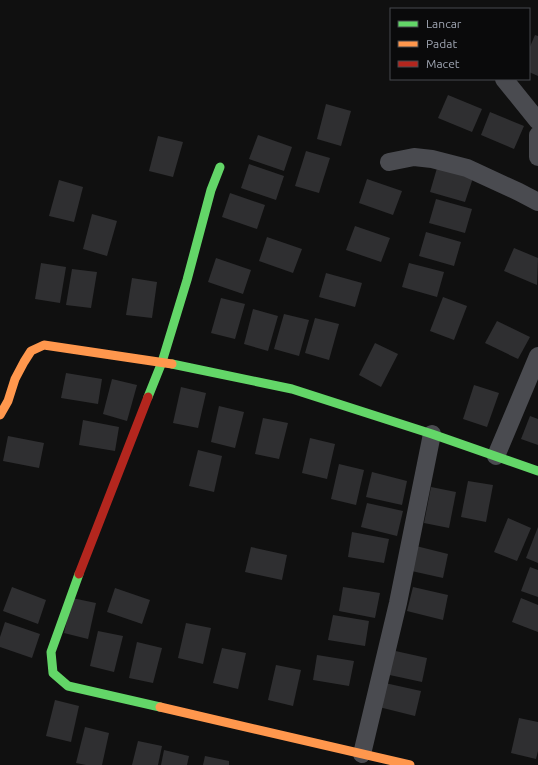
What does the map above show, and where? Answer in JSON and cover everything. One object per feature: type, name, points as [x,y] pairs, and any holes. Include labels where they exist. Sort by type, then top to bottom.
[{"type":"street","points":[[505,80],[538,121]]},
{"type":"street","points":[[538,136],[538,157]]},
{"type":"street","points":[[389,162],[414,158],[432,159],[467,168],[538,202]]},
{"type":"street","points":[[220,167],[210,190],[187,280],[162,362],[74,586],[51,652],[53,672],[68,686],[372,759],[410,765]]},
{"type":"street","points":[[0,416],[8,401],[15,379],[24,362],[31,352],[44,345],[162,362],[292,389],[432,434],[538,471]]},
{"type":"street","points":[[496,456],[538,356]]},
{"type":"street","points":[[372,759],[398,603],[432,434]]},
{"type":"building","points":[[535,35],[538,36],[538,76],[530,72],[530,47]]},
{"type":"building","points":[[448,95],[482,109],[472,132],[438,118]]},
{"type":"building","points":[[326,104],[351,111],[341,146],[317,139]]},
{"type":"building","points":[[490,112],[524,126],[514,149],[481,135]]},
{"type":"building","points":[[258,135],[292,147],[284,171],[249,159]]},
{"type":"building","points":[[158,136],[183,142],[173,177],[149,171]]},
{"type":"building","points":[[306,151],[330,158],[319,193],[295,186]]},
{"type":"building","points":[[249,164],[284,176],[276,200],[241,188]]},
{"type":"building","points":[[437,168],[473,178],[465,202],[430,192]]},
{"type":"building","points":[[367,179],[402,191],[393,215],[359,203]]},
{"type":"building","points":[[59,180],[83,187],[74,222],[49,216]]},
{"type":"building","points":[[230,193],[265,205],[257,229],[222,217]]},
{"type":"building","points":[[436,199],[472,209],[465,233],[429,223]]},
{"type":"building","points":[[92,214],[117,221],[107,256],[83,249]]},
{"type":"building","points":[[355,226],[390,238],[381,262],[346,250]]},
{"type":"building","points":[[426,232],[461,242],[454,266],[419,256]]},
{"type":"building","points":[[267,237],[302,249],[293,273],[259,261]]},
{"type":"building","points":[[514,248],[538,258],[537,285],[504,271]]},
{"type":"building","points":[[216,258],[251,270],[243,294],[208,282]]},
{"type":"building","points":[[41,263],[66,267],[60,303],[35,299]]},
{"type":"building","points":[[409,263],[444,272],[437,297],[402,287]]},
{"type":"building","points":[[72,269],[97,272],[91,308],[66,305]]},
{"type":"building","points":[[326,273],[362,283],[355,307],[319,297]]},
{"type":"building","points":[[132,278],[157,282],[152,318],[126,315]]},
{"type":"building","points":[[443,297],[467,306],[454,340],[430,331]]},
{"type":"building","points":[[221,298],[245,304],[235,339],[211,333]]},
{"type":"building","points":[[253,309],[278,316],[268,351],[244,344]]},
{"type":"building","points":[[284,314],[309,320],[299,356],[274,349]]},
{"type":"building","points":[[315,318],[339,324],[329,360],[305,353]]},
{"type":"building","points":[[497,321],[530,337],[518,359],[485,343]]},
{"type":"building","points":[[375,343],[398,354],[381,387],[359,375]]},
{"type":"building","points":[[66,373],[102,379],[98,404],[61,398]]},
{"type":"building","points":[[112,379],[137,385],[127,421],[103,414]]},
{"type":"building","points":[[474,385],[499,393],[487,427],[463,419]]},
{"type":"building","points":[[181,387],[206,393],[198,428],[173,423]]},
{"type":"building","points":[[219,406],[244,412],[235,448],[211,442]]},
{"type":"building","points":[[530,416],[538,419],[538,445],[521,439]]},
{"type":"building","points":[[263,418],[288,423],[279,459],[255,454]]},
{"type":"building","points":[[83,420],[119,427],[115,451],[79,445]]},
{"type":"building","points":[[8,436],[44,443],[39,468],[3,461]]},
{"type":"building","points":[[310,438],[335,444],[327,479],[302,473]]},
{"type":"building","points":[[198,450],[222,456],[214,492],[189,486]]},
{"type":"building","points":[[339,464],[364,470],[356,505],[331,499]]},
{"type":"building","points":[[372,472],[407,481],[402,505],[366,497]]},
{"type":"building","points":[[468,481],[493,485],[486,522],[461,517]]},
{"type":"building","points":[[431,487],[456,492],[449,528],[424,523]]},
{"type":"building","points":[[367,503],[403,511],[397,536],[361,527]]},
{"type":"building","points":[[508,518],[531,528],[517,561],[494,552]]},
{"type":"building","points":[[538,527],[538,563],[526,558]]},
{"type":"building","points":[[352,532],[389,539],[384,563],[348,557]]},
{"type":"building","points":[[412,545],[448,554],[443,578],[407,570]]},
{"type":"building","points":[[251,547],[287,555],[282,580],[245,572]]},
{"type":"building","points":[[530,567],[538,570],[538,597],[521,591]]},
{"type":"building","points":[[12,587],[46,600],[38,624],[3,611]]},
{"type":"building","points":[[343,587],[380,593],[375,618],[339,611]]},
{"type":"building","points":[[413,587],[448,595],[443,620],[407,611]]},
{"type":"building","points":[[115,588],[150,600],[142,624],[107,612]]},
{"type":"building","points":[[72,598],[96,603],[88,639],[64,633]]},
{"type":"building","points":[[521,598],[538,605],[538,632],[512,622]]},
{"type":"building","points":[[333,615],[369,621],[365,646],[328,640]]},
{"type":"building","points":[[5,622],[40,634],[32,658],[0,647],[0,637]]},
{"type":"building","points":[[186,623],[211,628],[203,664],[178,658]]},
{"type":"building","points":[[98,631],[123,636],[114,672],[90,666]]},
{"type":"building","points":[[137,642],[162,648],[153,683],[129,678]]},
{"type":"building","points":[[222,648],[246,653],[238,689],[213,683]]},
{"type":"building","points":[[391,650],[427,658],[422,682],[385,674]]},
{"type":"building","points":[[317,655],[354,661],[349,686],[313,680]]},
{"type":"building","points":[[276,665],[301,670],[293,706],[268,700]]},
{"type":"building","points":[[385,683],[421,691],[415,716],[379,707]]},
{"type":"building","points":[[55,700],[79,706],[71,742],[46,736]]},
{"type":"building","points":[[519,718],[538,722],[538,751],[536,759],[511,753]]},
{"type":"building","points":[[85,727],[109,733],[102,765],[86,765],[76,763]]},
{"type":"building","points":[[138,741],[162,746],[158,765],[132,765]]},
{"type":"building","points":[[164,750],[189,756],[187,765],[161,765]]},
{"type":"building","points":[[205,756],[229,761],[229,765],[203,765]]},
{"type":"traffic: fast","points":[[148,397],[162,362],[187,280],[211,190],[220,167]]},
{"type":"traffic: fast","points":[[172,364],[292,389],[432,434],[538,471]]},
{"type":"traffic: fast","points":[[79,574],[51,652],[53,673],[68,686],[160,707]]},
{"type":"traffic: slow","points":[[0,415],[8,401],[15,379],[24,362],[31,351],[44,345],[172,364]]},
{"type":"traffic: slow","points":[[160,707],[410,765]]},
{"type":"traffic: jam","points":[[79,574],[148,397]]}]
